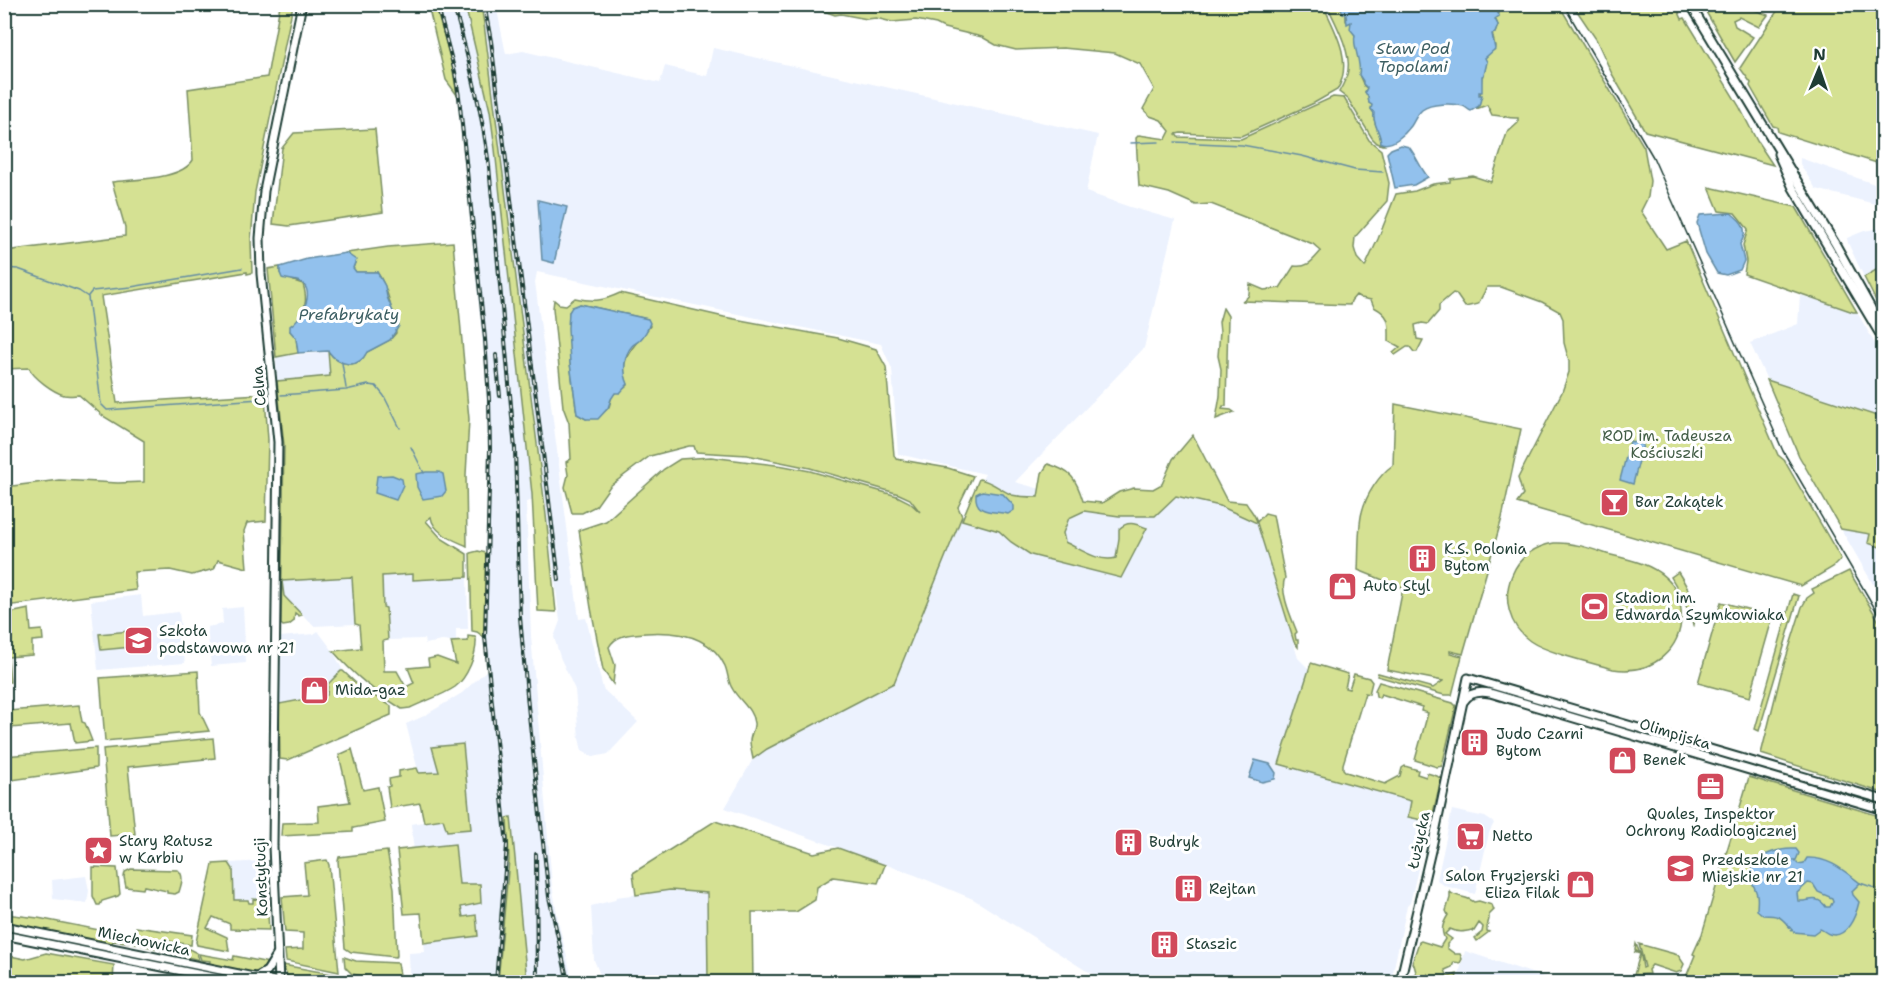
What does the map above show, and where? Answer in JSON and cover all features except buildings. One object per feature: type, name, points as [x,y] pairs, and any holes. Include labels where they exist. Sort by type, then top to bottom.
[{"type":"street","name":"Celna","points":[[274,770],[279,465],[261,274],[260,238],[266,185],[302,4]]},
{"type":"street","points":[[1690,4],[1836,245],[1884,334]]},
{"type":"street","points":[[1773,143],[1793,188],[1884,341]]},
{"type":"street","name":"Łużycka","points":[[1400,982],[1468,678]]},
{"type":"street","name":"Olimpijska","points":[[1468,678],[1884,800]]},
{"type":"street","name":"Olimpijska","points":[[1463,703],[1472,693],[1490,693],[1884,810]]},
{"type":"street","name":"Konstytucji","points":[[274,770],[273,852],[279,982]]},
{"type":"street","name":"Miechowicka","points":[[4,926],[279,982]]},
{"type":"street","name":"Miechowicka","points":[[4,934],[237,982]]},
{"type":"street","points":[[256,978],[267,971],[277,955]]},
{"type":"shaded area","points":[[435,5],[496,5],[506,54],[523,51],[660,83],[665,66],[707,76],[713,48],[1098,135],[1086,192],[1175,220],[1144,348],[1015,482],[1083,501],[1102,503],[1176,496],[1220,506],[1257,523],[1298,658],[1309,669],[1279,764],[1412,801],[1408,817],[1429,822],[1410,903],[1407,906],[1391,982],[1113,982],[1085,970],[973,899],[915,875],[725,808],[753,759],[767,749],[894,683],[962,516],[985,474],[898,454],[892,369],[881,344],[537,272],[535,282],[579,619],[586,618],[603,689],[638,722],[608,754],[593,757],[582,751],[575,690],[554,637],[560,621],[544,497],[526,502],[531,636],[552,885],[573,982],[527,982],[511,818],[507,818],[509,860],[498,982],[410,982],[409,953],[425,952],[411,824],[442,819],[439,772],[419,774],[406,724],[462,693],[487,670],[483,619],[488,457],[486,374],[457,95],[451,59]]},
{"type":"shaded area","points":[[1800,158],[1883,187],[1883,206],[1816,189],[1800,164]]},
{"type":"shaded area","points":[[1880,228],[1883,237],[1883,266],[1864,277],[1847,238]]},
{"type":"shaded area","points":[[1800,295],[1857,312],[1883,358],[1883,418],[1767,380],[1750,343],[1798,324]]},
{"type":"shaded area","points":[[328,352],[331,376],[277,381],[276,357]]},
{"type":"shaded area","points":[[1841,529],[1870,534],[1868,543],[1883,548],[1883,586],[1873,584]]},
{"type":"shaded area","points":[[413,574],[414,580],[467,577],[468,629],[456,629],[456,642],[442,641],[425,644],[424,639],[388,640],[386,608],[383,608],[382,576]]},
{"type":"shaded area","points":[[352,577],[355,624],[314,626],[283,596],[282,581]]},
{"type":"shaded area","name":"Szkoła podstawowa nr 21","points":[[141,595],[143,616],[179,612],[185,663],[98,670],[91,601]]},
{"type":"shaded area","points":[[243,607],[246,663],[211,666],[207,627],[223,624],[222,609]]},
{"type":"shaded area","points":[[318,631],[333,651],[343,671],[328,684],[328,695],[279,704],[280,637],[314,634]]},
{"type":"shaded area","points":[[1452,810],[1485,817],[1494,823],[1489,833],[1475,894],[1445,886],[1437,880]]},
{"type":"shaded area","points":[[264,861],[268,865],[269,903],[265,899],[234,900],[233,869],[229,863]]},
{"type":"shaded area","points":[[86,876],[89,891],[87,903],[53,899],[52,880]]},
{"type":"shaded area","points":[[670,890],[708,893],[708,982],[603,982],[594,960],[591,906],[615,900],[616,897]]},
{"type":"shaded area","points":[[1465,951],[1559,982],[1457,982]]},
{"type":"green space","name":"ROD im. Tadeusza Kościuszki","points":[[1497,4],[1559,5],[1644,147],[1650,181],[1648,197],[1641,211],[1666,249],[1686,241],[1778,455],[1784,460],[1841,559],[1833,567],[1801,586],[1517,503],[1523,495],[1518,478],[1562,392],[1569,372],[1563,319],[1560,312],[1542,302],[1501,287],[1487,287],[1478,304],[1465,307],[1453,293],[1439,305],[1439,311],[1428,324],[1415,325],[1417,339],[1423,340],[1417,352],[1407,347],[1395,355],[1393,353],[1400,347],[1389,341],[1388,321],[1384,314],[1374,307],[1371,300],[1356,295],[1350,305],[1242,301],[1248,296],[1250,284],[1264,290],[1280,288],[1294,266],[1306,265],[1321,251],[1313,244],[1211,204],[1196,205],[1169,193],[1139,186],[1136,138],[1139,135],[1166,139],[1170,131],[1161,120],[1150,116],[1143,109],[1154,89],[1140,64],[1115,53],[1063,48],[1016,50],[996,45],[982,37],[936,24],[916,20],[892,22],[876,18],[835,15],[806,5],[1323,5],[1337,36],[1343,58],[1342,80],[1337,90],[1241,136],[1176,134],[1178,137],[1241,139],[1333,97],[1344,98],[1369,140],[1381,150],[1389,183],[1387,201],[1355,237],[1354,248],[1357,258],[1365,267],[1396,194],[1450,182],[1450,179],[1473,176],[1491,182],[1507,133],[1518,123],[1518,118],[1492,115],[1487,105],[1476,109],[1479,106],[1485,58],[1495,46],[1492,33],[1495,33],[1498,25],[1495,18],[1499,16]]},
{"type":"green space","points":[[1657,4],[1678,10],[1682,19],[1685,18],[1773,165],[1645,131],[1612,74],[1596,39],[1573,5]]},
{"type":"green space","points":[[280,5],[293,5],[255,192],[251,240],[252,273],[101,296],[117,403],[259,394],[258,382],[264,383],[268,440],[266,521],[247,523],[244,531],[247,568],[218,560],[214,569],[192,575],[170,570],[134,572],[136,590],[5,606],[5,487],[59,480],[144,482],[144,441],[103,416],[79,395],[64,395],[49,388],[29,368],[5,369],[5,251],[125,236],[125,227],[112,182],[168,175],[187,167],[193,160],[188,89],[267,77]]},
{"type":"green space","points":[[428,5],[435,5],[451,59],[457,95],[446,80]]},
{"type":"green space","points":[[465,5],[481,5],[484,24],[546,515],[556,612],[538,611],[532,494],[495,149],[490,111]]},
{"type":"green space","points":[[1327,5],[1341,6],[1342,12],[1346,15],[1346,21],[1351,22],[1361,68],[1360,77],[1367,88],[1365,92],[1372,105],[1374,120],[1381,143],[1384,145],[1372,138],[1348,99],[1339,92],[1347,76],[1347,54]]},
{"type":"green space","points":[[1702,5],[1756,5],[1755,10],[1768,15],[1759,27],[1739,17],[1733,20],[1735,26],[1753,37],[1735,62]]},
{"type":"green space","points":[[1781,5],[1883,5],[1883,165],[1778,132],[1777,127],[1773,126],[1750,86],[1751,83],[1740,68]]},
{"type":"green space","points":[[375,129],[383,212],[289,226],[273,224],[282,148],[294,133]]},
{"type":"green space","points":[[1709,187],[1796,207],[1857,312],[1744,274],[1746,261],[1743,245],[1748,229],[1735,213],[1719,211]]},
{"type":"green space","points":[[453,242],[469,419],[466,475],[467,546],[440,532],[431,517],[426,521],[441,538],[467,554],[467,577],[413,580],[413,574],[382,576],[383,607],[386,608],[388,640],[383,641],[384,671],[397,671],[406,687],[414,683],[408,668],[429,666],[428,659],[437,657],[456,664],[451,642],[468,641],[468,636],[475,637],[476,645],[467,672],[455,687],[410,708],[402,709],[365,683],[333,651],[361,648],[359,625],[355,624],[352,577],[282,581],[284,596],[302,615],[295,613],[294,621],[289,625],[281,624],[284,445],[277,381],[330,376],[328,351],[343,363],[354,364],[359,362],[367,352],[390,340],[396,333],[387,293],[377,272],[356,272],[353,268],[355,263],[346,253]]},
{"type":"green space","points":[[1883,266],[1883,315],[1864,277]]},
{"type":"green space","points":[[280,267],[280,273],[303,284],[306,298],[304,309],[290,331],[296,338],[298,353],[276,357],[268,269]]},
{"type":"green space","points":[[620,293],[724,317],[838,338],[876,349],[886,367],[896,459],[948,468],[973,476],[958,507],[962,516],[894,683],[767,749],[753,759],[750,741],[754,725],[751,713],[732,688],[719,656],[702,642],[669,633],[620,637],[609,647],[615,665],[613,684],[603,670],[579,530],[606,521],[664,469],[680,459],[711,457],[810,471],[897,496],[909,502],[920,512],[910,499],[899,494],[810,468],[747,455],[696,452],[694,446],[689,446],[650,456],[610,486],[596,506],[582,513],[572,513],[565,487],[568,475],[566,462],[571,459],[569,423],[563,407],[554,300],[566,305],[575,298],[598,300]],"holes":[[[580,304],[647,319],[650,326],[626,359],[624,367],[628,385],[613,395],[609,407],[602,413],[586,419],[577,414],[570,363],[569,312]]]},
{"type":"green space","points":[[1223,308],[1228,316],[1226,406],[1222,409],[1234,412],[1216,419],[1221,369],[1218,356],[1219,322]]},
{"type":"green space","points":[[1767,380],[1883,418],[1883,548],[1868,543],[1870,534],[1841,529],[1799,456]]},
{"type":"green space","points":[[1395,404],[1521,429],[1502,518],[1463,654],[1450,651],[1450,653],[1462,656],[1452,695],[1444,695],[1377,676],[1378,673],[1433,688],[1443,681],[1387,670],[1403,588],[1358,570],[1360,525],[1364,506],[1378,480],[1393,465]]},
{"type":"green space","points":[[1193,435],[1227,501],[1246,503],[1257,522],[1265,513],[1273,515],[1285,578],[1285,597],[1297,632],[1295,634],[1298,647],[1294,642],[1257,523],[1220,506],[1176,496],[1155,516],[1119,516],[1084,511],[1069,518],[1063,533],[1065,542],[1103,559],[1116,558],[1119,529],[1122,526],[1132,524],[1147,528],[1121,578],[1031,555],[999,531],[962,520],[979,479],[1012,495],[1038,497],[1042,473],[1048,464],[1072,476],[1083,501],[1102,503],[1119,492],[1134,488],[1153,489],[1162,484],[1173,459]]},
{"type":"green space","name":"Stadion im. Edwarda Szymkowiaka","points":[[1554,543],[1581,546],[1638,562],[1660,573],[1669,581],[1680,601],[1681,610],[1677,637],[1671,648],[1652,664],[1627,670],[1613,669],[1547,650],[1523,635],[1512,620],[1509,611],[1508,593],[1512,575],[1528,553]]},
{"type":"green space","points":[[478,551],[486,553],[484,637],[472,631],[470,553]]},
{"type":"green space","points":[[1849,571],[1883,628],[1883,793],[1761,754],[1781,674],[1802,607],[1807,598],[1814,593],[1812,589]]},
{"type":"green space","points":[[1678,572],[1691,597],[1694,610],[1693,625],[1684,600],[1671,577]]},
{"type":"green space","points":[[1793,594],[1799,596],[1759,731],[1755,729]]},
{"type":"green space","points":[[1721,602],[1773,616],[1750,697],[1698,683]]},
{"type":"green space","points":[[29,609],[31,631],[42,630],[43,640],[32,641],[32,655],[8,657],[10,682],[5,682],[5,614]]},
{"type":"green space","points":[[130,631],[132,647],[101,650],[99,634]]},
{"type":"green space","points":[[1311,663],[1348,674],[1345,688],[1349,689],[1354,674],[1369,678],[1372,682],[1369,694],[1365,693],[1343,769],[1346,772],[1385,784],[1400,776],[1405,766],[1418,770],[1417,774],[1426,777],[1427,773],[1437,776],[1441,779],[1431,822],[1408,817],[1411,801],[1279,764]]},
{"type":"green space","points":[[198,671],[200,712],[209,731],[105,741],[100,678]]},
{"type":"green space","points":[[341,671],[361,688],[391,706],[391,715],[288,760],[280,759],[279,704],[327,695],[328,684]]},
{"type":"green space","points":[[1379,682],[1453,703],[1456,706],[1442,766],[1437,767],[1415,760],[1428,713],[1421,711],[1422,707],[1381,694],[1379,698],[1375,690]]},
{"type":"green space","points":[[79,705],[82,722],[85,723],[92,741],[75,743],[71,723],[10,728],[9,711]]},
{"type":"green space","points":[[213,738],[215,758],[128,767],[135,834],[110,836],[103,749]]},
{"type":"green space","points":[[463,744],[471,829],[447,831],[443,819],[424,822],[420,803],[390,808],[387,787],[390,786],[389,779],[399,777],[399,771],[417,768],[419,773],[439,772],[432,747]]},
{"type":"green space","points":[[96,748],[96,768],[5,781],[5,756]]},
{"type":"green space","points":[[352,749],[363,790],[378,787],[385,822],[353,828],[353,832],[281,836],[282,823],[319,822],[318,806],[350,802],[339,755]]},
{"type":"green space","points":[[1749,777],[1883,817],[1883,982],[1684,982],[1702,934]]},
{"type":"green space","points":[[511,817],[527,982],[498,982],[509,860],[507,818]]},
{"type":"green space","points":[[715,821],[814,853],[838,848],[885,865],[878,883],[833,877],[817,887],[815,900],[796,912],[752,912],[753,982],[708,982],[707,893],[670,890],[636,895],[633,873]]},
{"type":"green space","points":[[455,844],[459,884],[480,884],[481,903],[461,907],[463,917],[476,915],[478,936],[424,943],[421,913],[404,914],[397,850]]},
{"type":"green space","points":[[387,851],[394,888],[397,956],[351,952],[345,948],[339,857]]},
{"type":"green space","points":[[327,860],[339,972],[286,961],[285,950],[303,949],[303,933],[285,932],[282,897],[307,895],[304,863]]},
{"type":"green space","points":[[229,863],[233,869],[234,900],[248,900],[249,903],[253,903],[253,899],[267,900],[269,930],[230,929],[230,924],[213,917],[207,928],[227,937],[229,951],[197,945],[213,864]]},
{"type":"green space","points":[[93,867],[117,868],[120,894],[102,901],[100,905],[97,905],[93,896]]},
{"type":"green space","points":[[131,869],[178,870],[182,878],[179,892],[167,893],[167,891],[144,886],[143,889],[126,887],[125,872]]},
{"type":"green space","points":[[1450,892],[1474,902],[1479,901],[1492,905],[1494,910],[1489,915],[1487,931],[1489,932],[1477,941],[1475,938],[1482,932],[1483,927],[1479,923],[1474,931],[1458,932],[1450,929],[1445,934],[1452,939],[1447,944],[1447,948],[1455,954],[1460,954],[1462,959],[1460,963],[1454,962],[1452,967],[1445,970],[1448,977],[1457,974],[1456,982],[1434,982],[1437,977],[1428,974],[1428,982],[1409,982],[1416,972],[1412,963],[1419,942],[1440,947],[1445,939],[1442,930],[1448,915],[1446,911]]},
{"type":"green space","points":[[5,914],[130,936],[129,942],[113,941],[111,945],[5,923]]},
{"type":"green space","points":[[136,927],[192,935],[191,945],[134,935]]},
{"type":"green space","points":[[134,937],[187,948],[197,953],[199,960],[134,943]]},
{"type":"green space","points":[[1636,944],[1641,956],[1643,968],[1645,967],[1639,944],[1678,955],[1684,964],[1681,971],[1676,973],[1652,965],[1648,970],[1649,974],[1634,975],[1640,954],[1634,952],[1638,952],[1635,950]]},
{"type":"green space","points":[[46,953],[114,965],[113,982],[5,982],[5,955],[25,959]]},
{"type":"green space","points":[[199,954],[233,960],[234,956],[269,963],[257,972],[241,973],[209,965],[210,961],[201,960]]},
{"type":"green space","points":[[344,957],[356,961],[398,963],[401,981],[352,974],[345,967]]},
{"type":"green space","points":[[283,965],[375,982],[299,982],[287,976]]},
{"type":"water","name":"Staw Pod Topolami","points":[[1338,5],[1497,5],[1499,16],[1495,19],[1498,25],[1495,33],[1492,34],[1495,49],[1485,58],[1487,62],[1482,76],[1482,92],[1479,92],[1479,95],[1482,95],[1479,106],[1471,111],[1453,104],[1426,108],[1418,114],[1402,136],[1389,143],[1381,143],[1371,109],[1372,105],[1365,92],[1367,88],[1359,75],[1355,35],[1350,29],[1351,22],[1347,24],[1346,15]]},
{"type":"water","points":[[1401,145],[1409,147],[1428,177],[1414,185],[1395,188],[1387,153]]},
{"type":"water","points":[[538,200],[567,207],[554,263],[542,260]]},
{"type":"water","points":[[1731,213],[1739,220],[1744,230],[1740,244],[1744,261],[1740,270],[1726,275],[1717,273],[1706,254],[1697,223],[1700,215]]},
{"type":"water","name":"Prefabrykaty","points":[[346,253],[356,260],[353,268],[356,272],[377,272],[385,286],[399,326],[390,340],[367,352],[359,362],[354,364],[337,360],[328,351],[298,353],[296,338],[290,331],[290,326],[305,306],[306,287],[298,281],[282,278],[280,273],[280,267],[307,259]]},
{"type":"water","points":[[580,304],[648,319],[650,323],[643,336],[629,350],[625,360],[625,375],[628,384],[620,393],[615,393],[608,408],[598,419],[586,419],[577,414],[568,328],[569,312],[572,307]]},
{"type":"water","points":[[1630,441],[1643,445],[1633,484],[1620,480]]},
{"type":"water","points":[[426,472],[443,474],[446,491],[442,496],[423,499],[417,487],[416,474]]},
{"type":"water","points":[[392,475],[402,479],[403,485],[396,500],[375,493],[377,476]]},
{"type":"water","points":[[982,491],[1003,494],[1014,506],[1014,510],[1008,514],[982,509],[976,501],[976,494]]},
{"type":"water","points":[[1255,760],[1270,764],[1276,773],[1275,779],[1262,782],[1249,778]]},
{"type":"water","points":[[1796,849],[1799,853],[1794,860],[1798,864],[1804,863],[1807,858],[1822,860],[1836,866],[1860,883],[1852,891],[1859,902],[1856,913],[1846,930],[1835,935],[1820,929],[1813,934],[1794,932],[1782,919],[1763,915],[1757,910],[1757,895],[1751,879],[1752,869],[1767,854]],"holes":[[[1808,883],[1813,884],[1818,892],[1832,898],[1830,907],[1816,900],[1798,901],[1797,893]]]},
{"type":"waterway","points":[[1130,143],[1159,142]]},
{"type":"waterway","points":[[1175,142],[1242,145],[1302,156],[1355,170],[1383,172]]},
{"type":"waterway","points":[[4,268],[18,269],[79,291],[88,297],[101,404],[107,410],[260,399]]},
{"type":"waterway","points":[[88,296],[92,291],[131,287],[242,268]]},
{"type":"waterway","points":[[342,363],[346,388]]},
{"type":"waterway","points":[[281,395],[376,386],[384,396],[400,428]]},
{"type":"waterway","points":[[411,447],[424,473]]},
{"type":"waterway","points":[[1860,883],[1875,888]]},
{"type":"waterway","points":[[1878,889],[1884,890]]},
{"type":"tram line","points":[[1563,4],[1653,157],[1783,451],[1884,624]]},
{"type":"railway","points":[[437,4],[455,72],[459,97],[485,339],[489,399],[490,450],[485,637],[507,845],[496,982]]},
{"type":"railway","points":[[453,4],[483,125],[489,166],[515,449],[520,617],[528,706],[549,897],[568,982]]},
{"type":"railway","points":[[484,4],[491,41],[559,580]]},
{"type":"railway","points":[[496,355],[500,396]]},
{"type":"railway","points":[[536,854],[537,982]]},
{"type":"place","name":"Bar Zakątek","points":[[1614,502]]},
{"type":"place","name":"K.S. Polonia Bytom","points":[[1423,558]]},
{"type":"place","name":"Auto Styl","points":[[1342,586]]},
{"type":"place","name":"Stadion im. Edwarda Szymkowiaka","points":[[1594,607]]},
{"type":"place","name":"Szkoła podstawowa nr 21","points":[[138,640]]},
{"type":"place","name":"Mida-gaz","points":[[314,690]]},
{"type":"place","name":"Judo Czarni Bytom","points":[[1475,743]]},
{"type":"place","name":"Benek","points":[[1622,760]]},
{"type":"place","name":"Quales, Inspektor Ochrony Radiologicznej","points":[[1711,787]]},
{"type":"place","name":"Netto","points":[[1471,836]]},
{"type":"place","name":"Budryk","points":[[1128,842]]},
{"type":"place","name":"Stary Ratusz w Karbiu","points":[[98,850]]},
{"type":"place","name":"Przedszkole Miejskie nr 21","points":[[1681,869]]},
{"type":"place","name":"Salon Fryzjerski Eliza Filak","points":[[1581,885]]},
{"type":"place","name":"Rejtan","points":[[1188,889]]},
{"type":"place","name":"Staszic","points":[[1165,944]]}]
